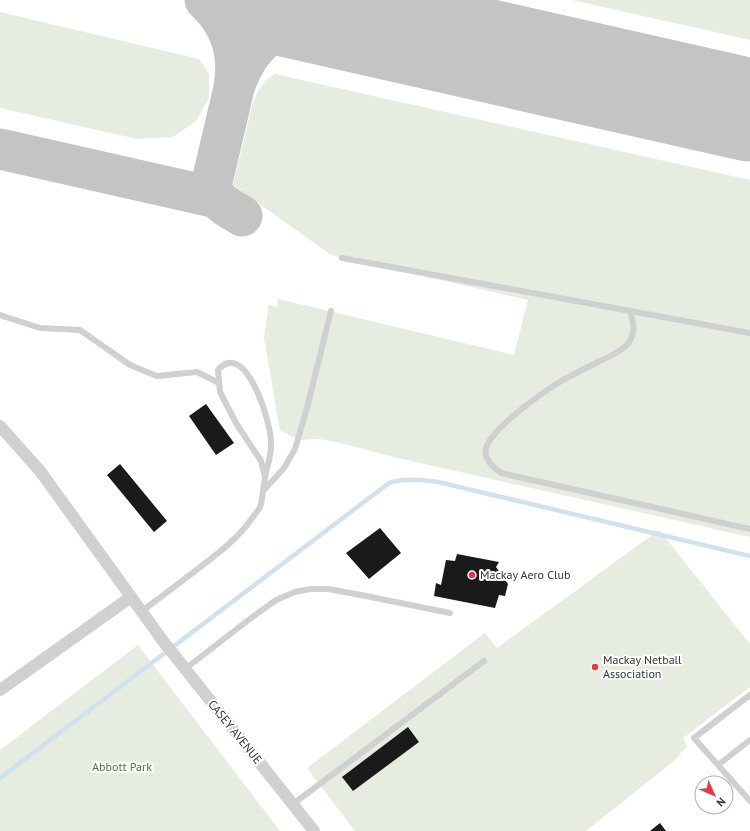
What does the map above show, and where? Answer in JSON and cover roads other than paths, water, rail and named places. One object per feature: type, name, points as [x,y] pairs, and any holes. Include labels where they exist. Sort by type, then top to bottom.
[{"type":"street","name":"CASEY AVENUE","points":[[0,426],[40,471],[160,637],[314,831]]},
{"type":"street","points":[[0,690],[131,597]]},
{"type":"lane","points":[[342,258],[750,333]]},
{"type":"lane","points":[[263,490],[284,468],[295,449],[332,311]]},
{"type":"lane","points":[[630,311],[634,324],[632,336],[627,345],[618,352],[561,381],[532,401],[493,436],[486,449],[487,458],[492,467],[501,473],[750,529]]},
{"type":"lane","points":[[0,315],[40,328],[80,330],[130,365],[157,376],[197,372],[219,383]]},
{"type":"lane","points":[[142,611],[228,546],[243,532],[260,508],[265,477],[271,454],[271,440],[259,394],[245,371],[237,364],[223,364],[218,370],[220,392],[236,423],[261,461],[265,477]]},
{"type":"lane","points":[[182,665],[276,600],[295,592],[310,588],[328,589],[356,594],[450,613]]},
{"type":"lane","points":[[293,804],[484,661]]},
{"type":"lane","points":[[750,695],[694,738],[750,801]]},
{"type":"lane","points":[[718,765],[750,740]]},
{"type":"waterway","points":[[0,778],[389,483],[395,481],[420,480],[438,482],[750,556]]},
{"type":"place","name":"Mackay Aero Club","points":[[472,575]]},
{"type":"place","name":"Mackay Netball Association","points":[[595,667]]},
{"type":"park label","name":"Abbott Park","points":[[122,767]]}]
